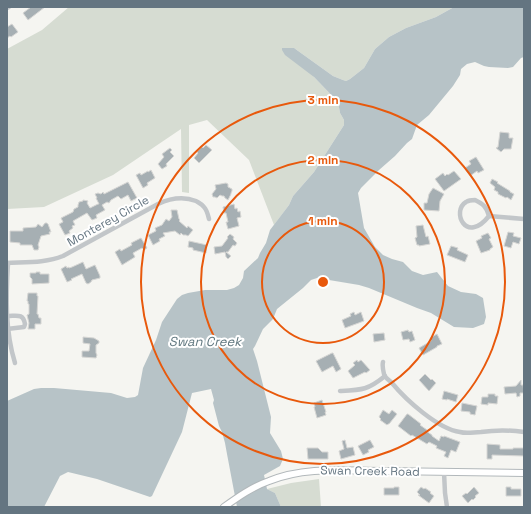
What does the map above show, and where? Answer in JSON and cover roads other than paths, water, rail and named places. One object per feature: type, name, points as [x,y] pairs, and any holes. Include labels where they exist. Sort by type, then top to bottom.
[{"type":"street","name":"Monterey Circle","points":[[7,263],[56,259],[153,207],[171,199],[184,198],[198,202],[207,210],[209,219]]},
{"type":"street","points":[[475,200],[485,206],[489,216],[481,225],[471,228],[462,222],[460,210],[467,201],[475,200]]},
{"type":"street","points":[[489,216],[524,219]]},
{"type":"street","points":[[7,263],[7,329],[15,363]]},
{"type":"street","points":[[7,316],[21,316],[25,324],[24,327],[7,329]]},
{"type":"street","points":[[383,362],[385,376],[405,398],[448,429],[464,433],[496,431],[524,432]]},
{"type":"street","points":[[340,390],[360,390],[369,387],[385,376]]},
{"type":"street","name":"Swan Creek Road","points":[[224,507],[252,488],[280,477],[308,471],[524,473]]},
{"type":"street","points":[[444,472],[447,507]]},
{"type":"water","name":"Swan Creek","points":[[454,7],[524,7],[524,57],[521,58],[513,67],[508,68],[489,67],[475,62],[467,64],[461,69],[460,75],[453,86],[429,115],[417,125],[412,139],[361,188],[358,193],[364,228],[375,247],[383,255],[403,262],[412,271],[423,275],[437,272],[448,286],[461,292],[476,294],[483,298],[486,317],[484,324],[473,328],[454,327],[431,313],[369,288],[317,278],[311,280],[277,309],[273,319],[263,329],[253,349],[271,417],[270,433],[281,451],[283,459],[280,466],[264,475],[267,489],[275,493],[281,507],[237,507],[225,443],[213,403],[214,400],[211,389],[192,393],[182,432],[152,496],[150,497],[97,479],[68,472],[60,476],[44,507],[7,507],[7,401],[34,389],[41,388],[111,393],[127,398],[138,395],[143,368],[156,340],[162,322],[177,299],[188,293],[205,290],[227,290],[239,285],[243,278],[244,271],[258,258],[266,243],[270,230],[289,205],[293,196],[314,172],[344,125],[344,120],[340,113],[338,102],[314,77],[285,55],[282,48],[294,48],[333,76],[346,81],[364,68],[375,49],[389,37],[406,28],[436,17]]}]
